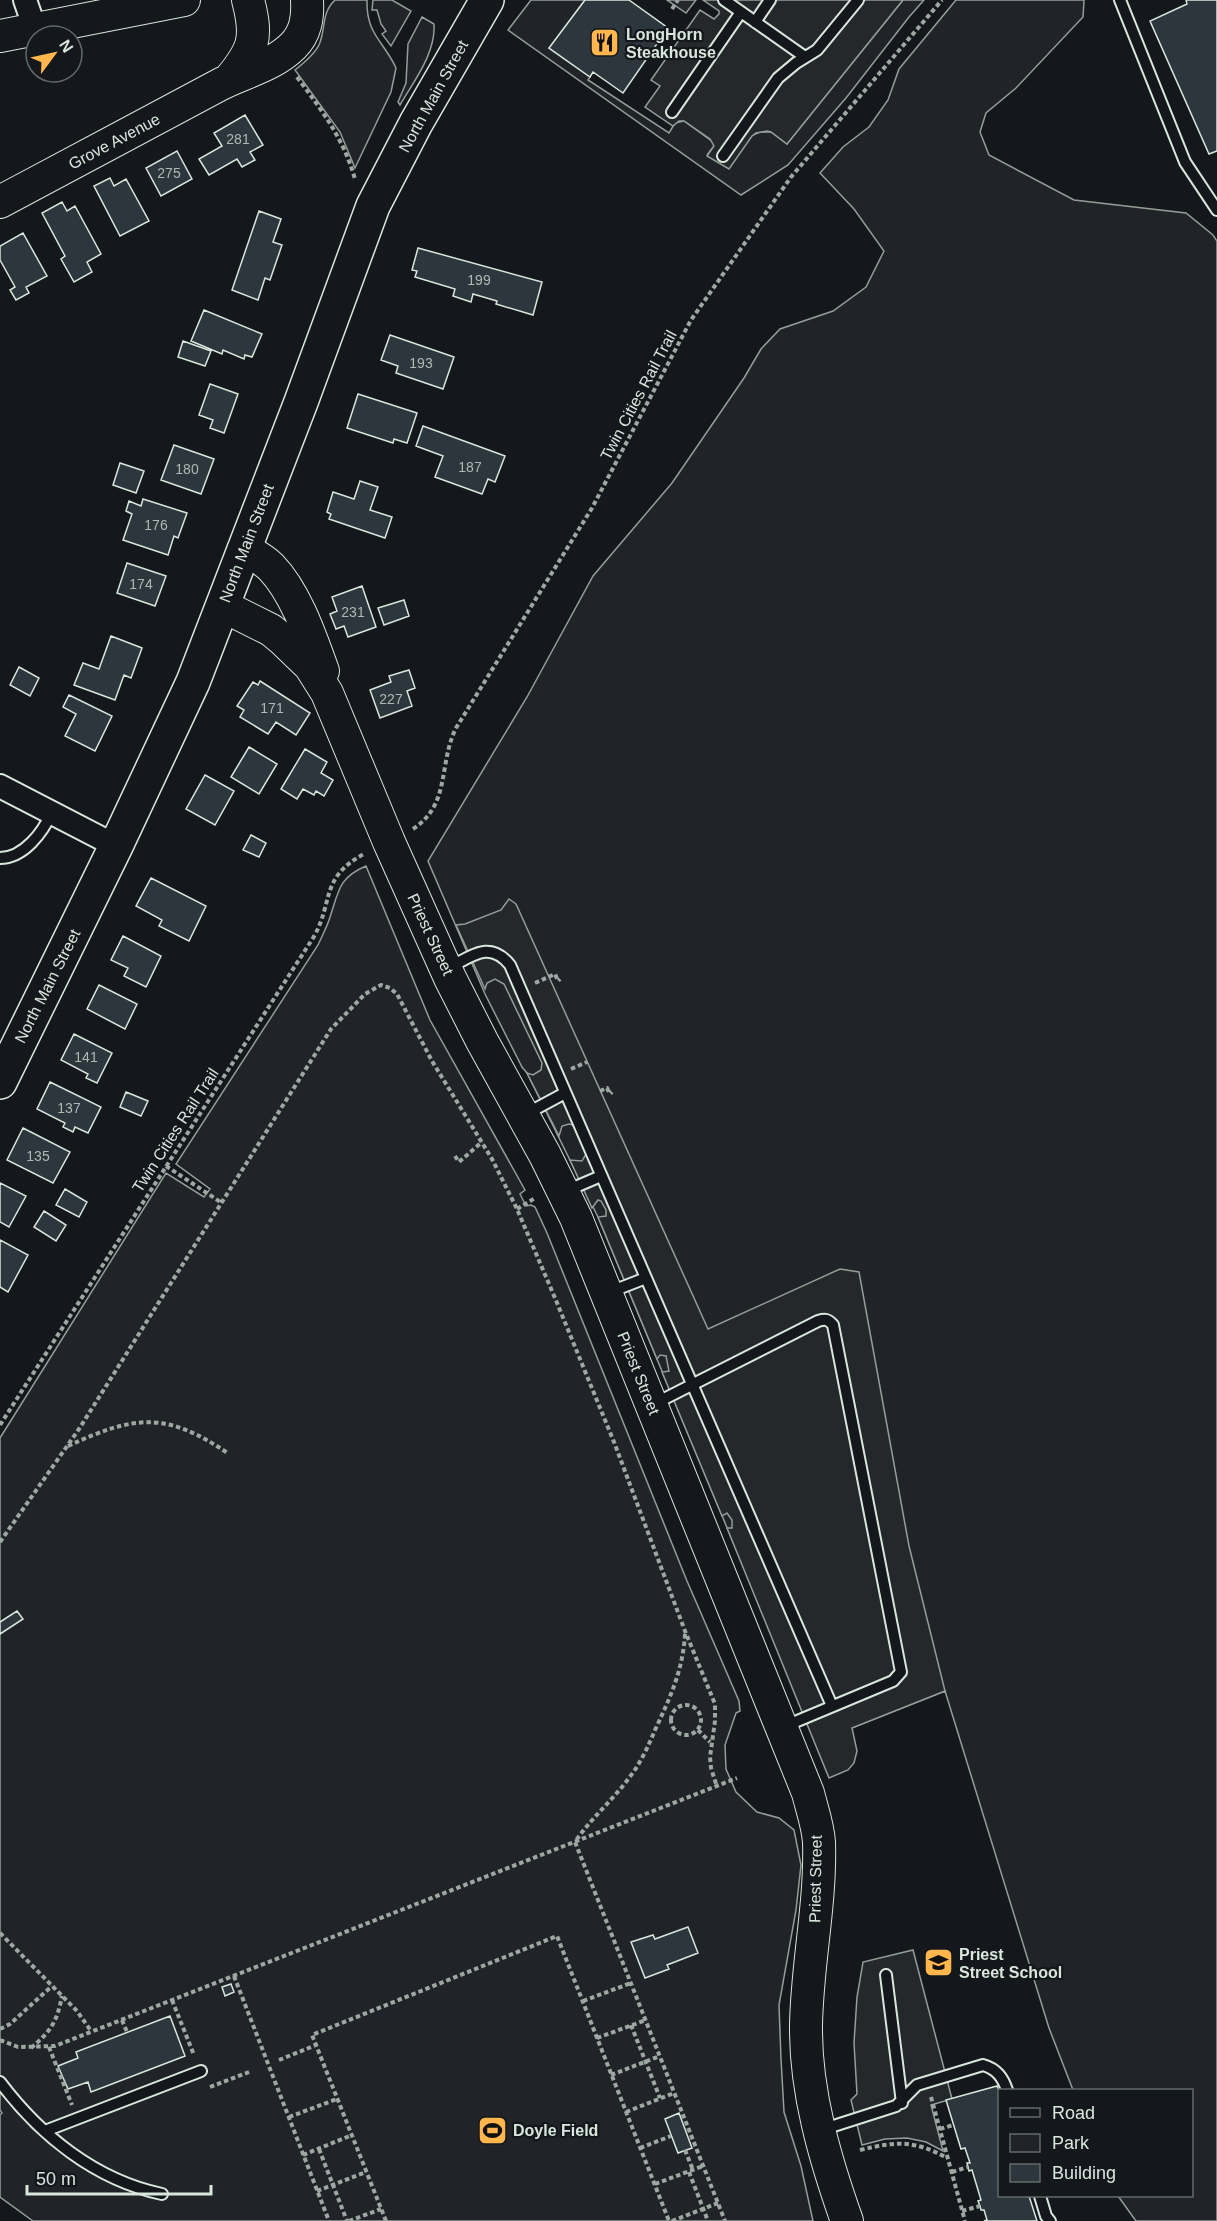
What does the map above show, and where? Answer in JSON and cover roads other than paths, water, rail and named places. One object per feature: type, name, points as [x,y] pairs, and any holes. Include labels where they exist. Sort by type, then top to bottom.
[{"type":"main road","points":[[60,24],[184,0]]},
{"type":"main road","name":"Grove Avenue","points":[[229,80],[242,64],[252,45],[254,22],[248,0]]},
{"type":"main road","name":"Grove Avenue","points":[[0,202],[229,80],[284,55],[303,33],[308,18],[307,0]]},
{"type":"main road","name":"North Main Street","points":[[4,1064],[116,846],[193,682],[301,402],[373,206],[484,1]]},
{"type":"main road","points":[[0,36],[24,31]]},
{"type":"main road","points":[[244,549],[271,567],[288,591],[315,649],[327,693]]},
{"type":"main road","name":"Priest Street","points":[[223,606],[271,630],[284,640],[310,666],[327,693],[388,842],[482,1041],[523,1115],[549,1196],[576,1218],[808,1793],[819,1840],[806,2026],[809,2072],[820,2130],[834,2184],[847,2221]]},
{"type":"street","points":[[25,0],[32,24]]},
{"type":"street","points":[[0,786],[116,846]]},
{"type":"lane","points":[[724,0],[805,57]]},
{"type":"lane","points":[[755,22],[770,0]]},
{"type":"lane","points":[[723,156],[778,78],[824,43],[858,0]]},
{"type":"lane","points":[[1120,0],[1185,162],[1217,210]]},
{"type":"lane","points":[[672,112],[741,12]]},
{"type":"lane","points":[[0,858],[13,856],[20,852],[44,828],[52,812]]},
{"type":"lane","points":[[447,969],[472,956],[489,951],[498,953],[510,965],[832,1706]]},
{"type":"lane","points":[[523,1115],[565,1093]]},
{"type":"lane","points":[[549,1196],[601,1176]]},
{"type":"lane","points":[[607,1294],[646,1278]]},
{"type":"lane","points":[[651,1405],[818,1321],[829,1320],[833,1324],[901,1672],[893,1681],[782,1727]]},
{"type":"lane","points":[[886,1976],[902,2103]]},
{"type":"lane","points":[[820,2130],[896,2106],[902,2103],[911,2089],[983,2065],[992,2068],[999,2075],[1006,2089]]},
{"type":"lane","points":[[45,2132],[201,2071]]},
{"type":"lane","points":[[0,2082],[26,2114],[45,2132],[104,2174],[138,2189],[162,2194]]},
{"type":"lane","points":[[1040,2197],[1046,2216],[1050,2221]]},
{"type":"place","name":"LongHorn Steakhouse","points":[[605,43]]},
{"type":"place","name":"Priest Street School","points":[[938,1963]]},
{"type":"place","name":"Doyle Field","points":[[492,2130]]}]
